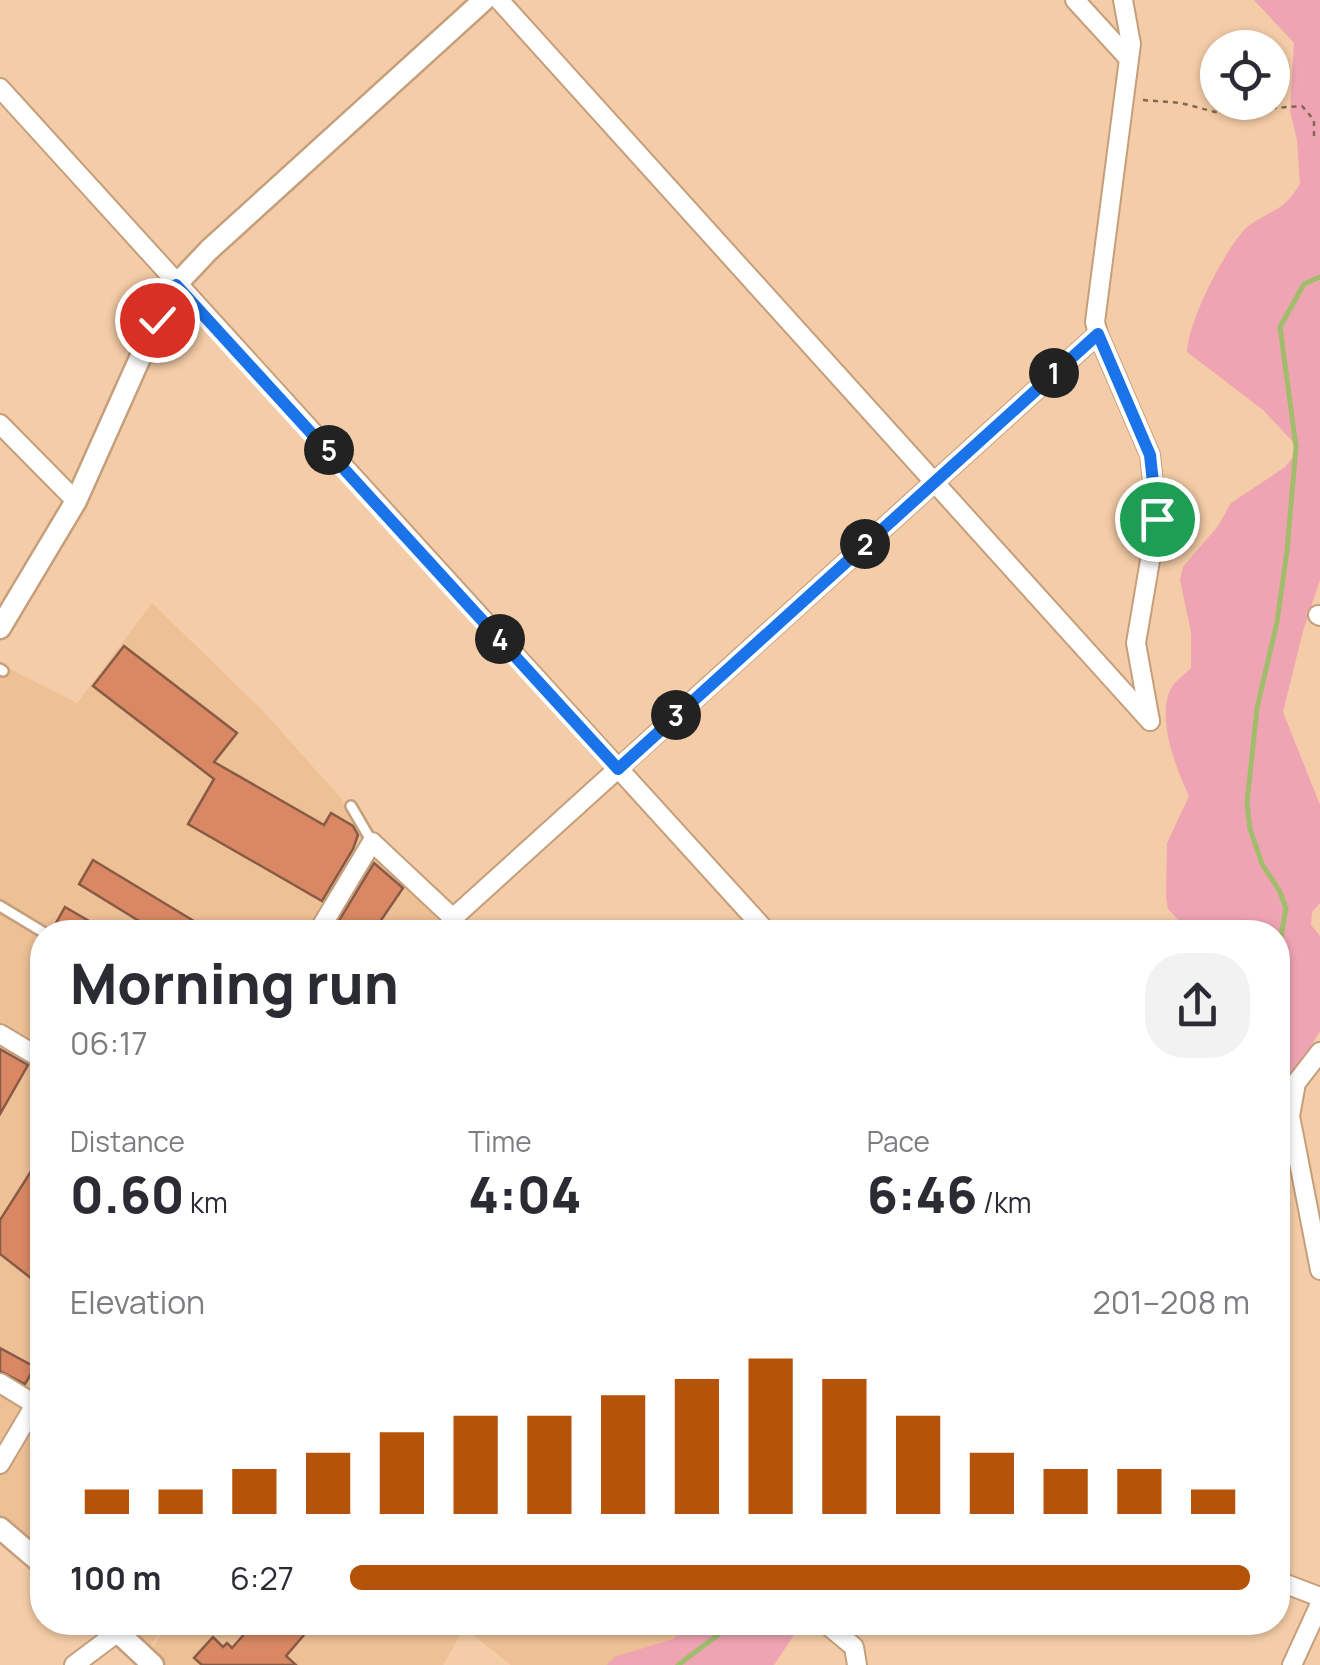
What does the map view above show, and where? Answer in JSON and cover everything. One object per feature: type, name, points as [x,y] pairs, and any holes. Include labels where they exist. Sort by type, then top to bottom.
[{"type":"street","points":[[0,628],[76,501],[176,285],[209,250],[484,0]]},
{"type":"street","points":[[499,0],[1150,721],[1136,643],[1157,519],[1154,475],[1150,455],[1095,322],[1126,101],[1131,44],[1124,0]]},
{"type":"street","points":[[1075,0],[1129,58]]},
{"type":"street","points":[[0,88],[755,920]]},
{"type":"street","points":[[325,920],[372,842],[453,918],[1098,334]]},
{"type":"street","points":[[0,424],[76,501]]},
{"type":"street","points":[[0,1034],[30,1052]]},
{"type":"street","points":[[1320,1052],[1296,1083],[1290,1116],[1320,1270]]},
{"type":"street","points":[[0,1383],[30,1395]]},
{"type":"street","points":[[0,1464],[30,1414]]},
{"type":"street","points":[[0,1528],[30,1554]]},
{"type":"street","points":[[1290,1586],[1320,1600],[1292,1665]]},
{"type":"street","points":[[74,1665],[104,1635]]},
{"type":"street","points":[[121,1635],[153,1665]]},
{"type":"street","points":[[840,1635],[854,1647],[857,1665]]},
{"type":"lane","points":[[351,806],[372,842]]},
{"type":"lane","points":[[0,906],[30,924]]},
{"type":"path","points":[[1126,101],[1181,103],[1215,112],[1302,106],[1314,120],[1314,139]]},
{"type":"shaded area","points":[[1254,0],[1320,0],[1320,580],[1283,712],[1320,805],[1320,903],[1312,912],[1311,925],[1320,936],[1320,1031],[1290,1080],[1290,920],[1179,920],[1168,909],[1167,843],[1189,796],[1173,756],[1166,710],[1173,685],[1191,668],[1191,632],[1180,580],[1183,567],[1218,526],[1231,503],[1285,467],[1294,456],[1294,443],[1263,410],[1187,352],[1200,306],[1237,239],[1250,225],[1285,203],[1300,184],[1290,111],[1294,43],[1290,30],[1282,30]]},
{"type":"shaded area","points":[[152,603],[263,711],[339,796],[401,880],[448,920],[30,920],[30,1543],[0,1518],[0,664],[77,703]]},
{"type":"shaded area","points":[[130,1635],[158,1635],[147,1651]]},
{"type":"shaded area","points":[[161,1635],[460,1635],[443,1665],[163,1665],[150,1652]]},
{"type":"shaded area","points":[[473,1635],[707,1635],[663,1665],[511,1665]]},
{"type":"shaded area","points":[[677,1635],[794,1635],[774,1665],[607,1665],[614,1657]]},
{"type":"building","points":[[124,646],[237,733],[214,762],[324,825],[331,813],[353,826],[358,835],[353,849],[322,901],[188,824],[214,779],[93,686]]},
{"type":"building","points":[[93,860],[192,920],[138,920],[79,884]]},
{"type":"building","points":[[374,863],[403,888],[381,920],[339,920]]},
{"type":"building","points":[[65,907],[87,920],[58,920]]},
{"type":"building","points":[[0,1049],[28,1065],[0,1114]]},
{"type":"building","points":[[30,1173],[30,1277],[0,1254],[0,1220]]},
{"type":"building","points":[[0,1348],[30,1364],[25,1384],[0,1371]]},
{"type":"building","points":[[244,1635],[304,1635],[286,1656],[296,1665],[202,1665],[194,1658],[213,1637],[223,1647],[227,1643],[232,1648]]},
{"type":"waterway","points":[[1284,920],[1286,908],[1262,864],[1250,829],[1247,803],[1257,708],[1277,622],[1287,551],[1296,447],[1280,327],[1304,284],[1320,277]]},
{"type":"waterway","points":[[678,1665],[718,1635]]},
{"type":"route","points":[[157,320],[176,285],[618,769],[1098,334],[1150,455],[1157,519]]}]
